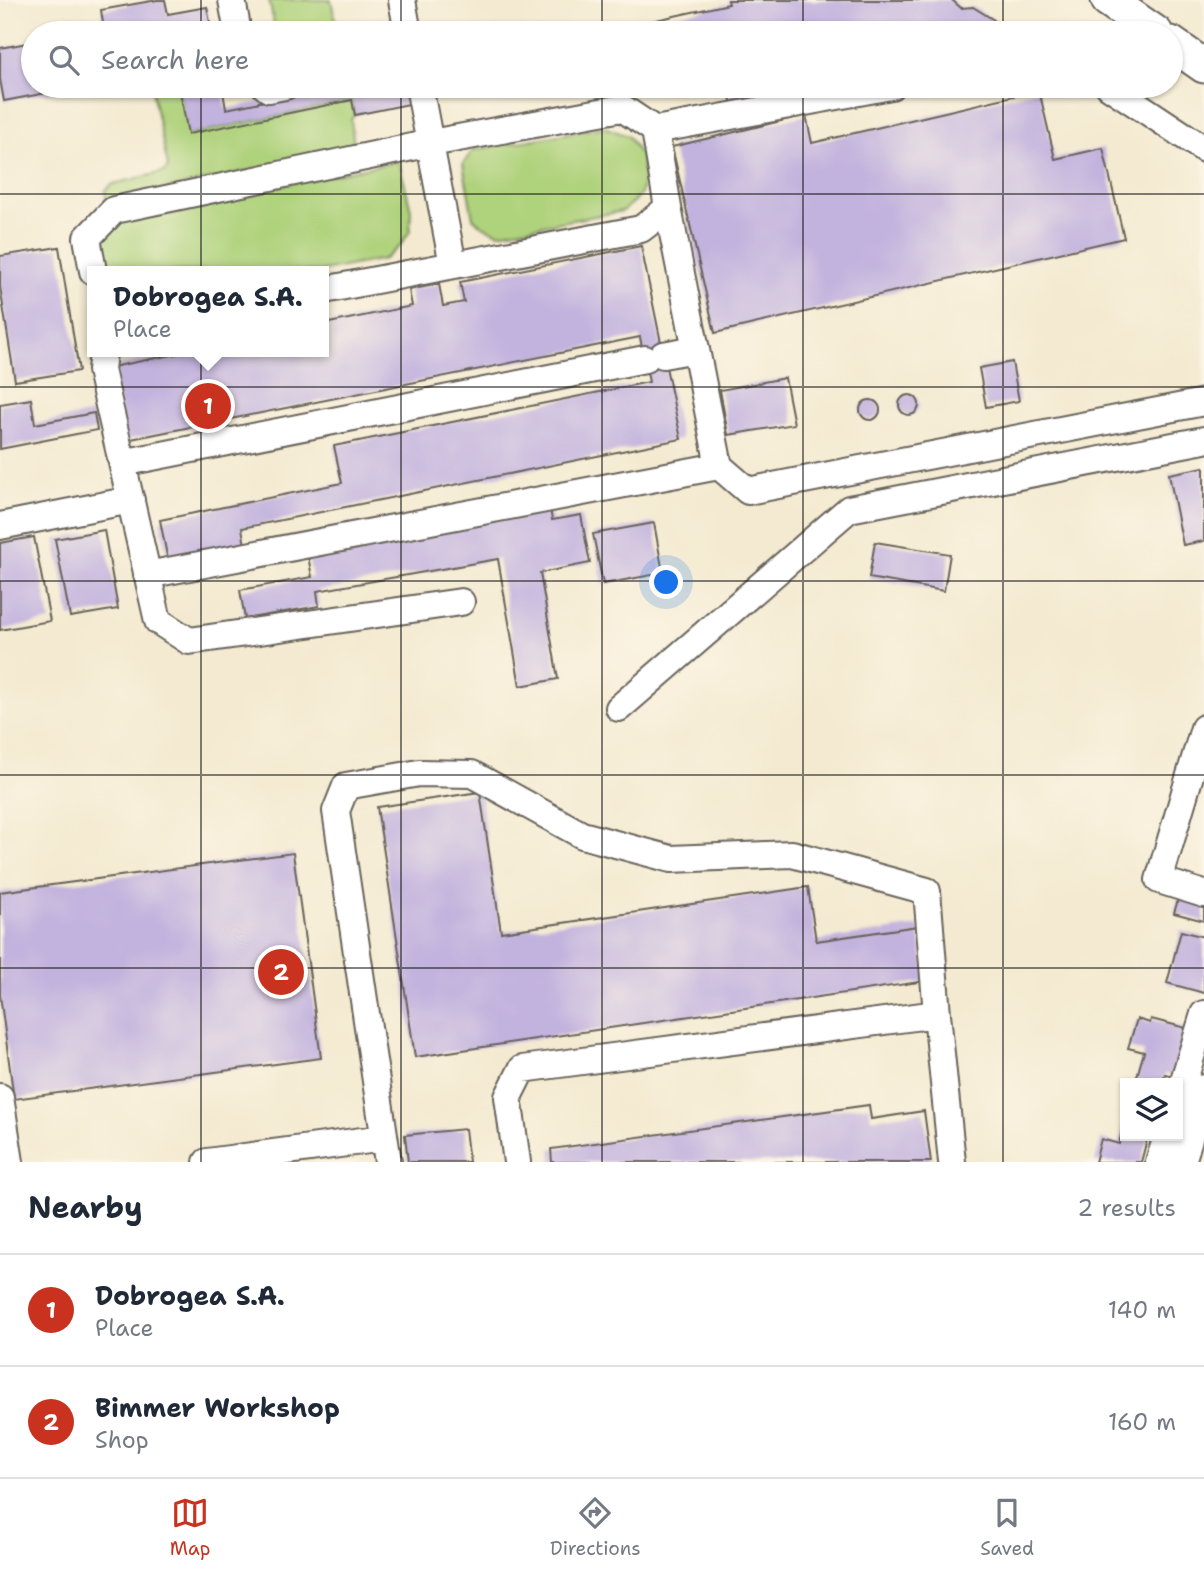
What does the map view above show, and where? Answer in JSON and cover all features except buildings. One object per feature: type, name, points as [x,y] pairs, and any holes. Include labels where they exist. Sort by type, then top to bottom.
[{"type":"main road","points":[[1108,0],[1139,21]]},
{"type":"main road","points":[[1183,51],[1204,66]]},
{"type":"lane","points":[[232,0],[236,21]]},
{"type":"lane","points":[[402,0],[406,21]]},
{"type":"lane","points":[[422,98],[453,265]]},
{"type":"lane","points":[[92,266],[87,238],[114,210],[431,143],[622,108],[655,130],[827,98]]},
{"type":"lane","points":[[1127,98],[1204,149]]},
{"type":"lane","points":[[655,130],[719,466],[748,491],[1204,402]]},
{"type":"lane","points":[[329,289],[641,229],[668,208]]},
{"type":"lane","points":[[122,463],[696,349]]},
{"type":"lane","points":[[103,357],[102,370],[158,621],[189,641],[461,601]]},
{"type":"lane","points":[[619,708],[849,509],[1204,440]]},
{"type":"lane","points":[[147,575],[719,466]]},
{"type":"lane","points":[[0,526],[131,500]]},
{"type":"lane","points":[[1204,728],[1159,880],[1204,894]]},
{"type":"lane","points":[[207,1162],[386,1150],[336,811],[346,786],[419,773],[472,774],[582,835],[671,859],[792,854],[928,891],[952,1162]]},
{"type":"lane","points":[[517,1162],[508,1097],[522,1069],[937,1014]]},
{"type":"lane","points":[[1183,1083],[1204,1014]]},
{"type":"lane","points":[[1182,1162],[1204,1088]]},
{"type":"lane","points":[[0,1097],[10,1162]]},
{"type":"lane","points":[[1159,1162],[1165,1141]]},
{"type":"green space","points":[[269,0],[331,0],[335,21],[273,21]]},
{"type":"green space","points":[[154,98],[182,98],[189,134],[352,100],[355,115],[351,119],[354,147],[115,201],[106,199],[105,191],[113,184],[164,172],[168,167]]},
{"type":"green space","points":[[604,127],[628,136],[641,156],[644,175],[641,194],[623,211],[499,233],[482,226],[473,218],[463,164],[473,150]]},
{"type":"green space","points":[[399,161],[411,210],[410,231],[400,246],[384,259],[329,270],[329,266],[102,266],[101,242],[110,224],[117,219]]},
{"type":"place","name":"Dobrogea S.A.","points":[[208,406]]},
{"type":"place","name":"Bimmer Workshop","points":[[281,972]]}]
